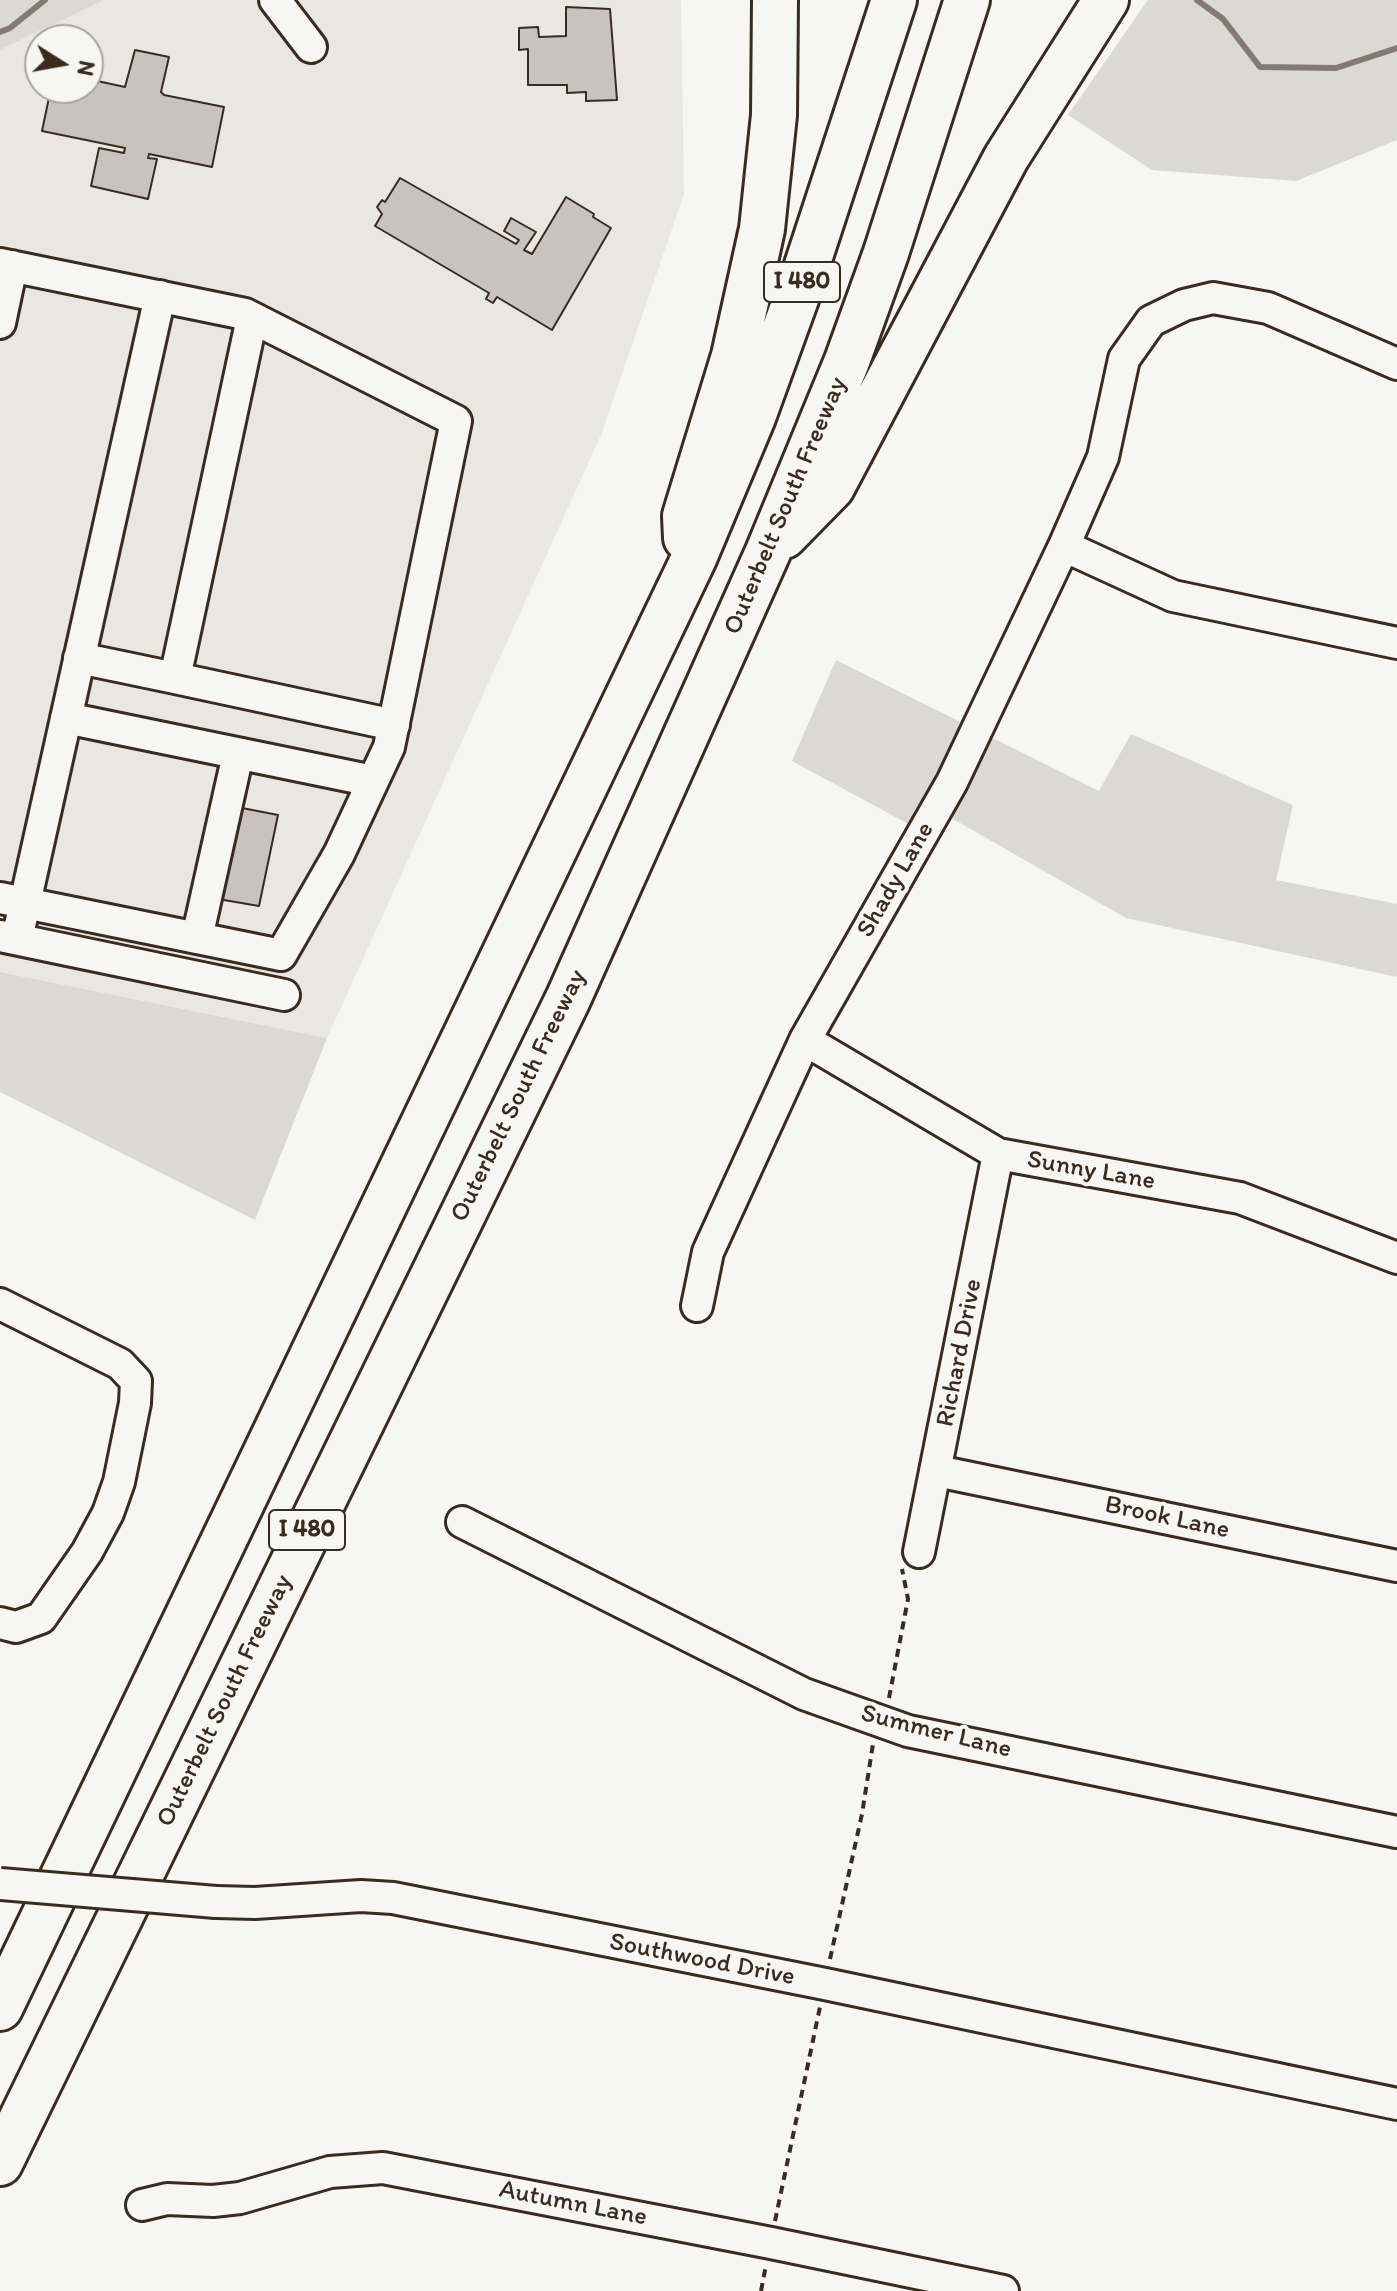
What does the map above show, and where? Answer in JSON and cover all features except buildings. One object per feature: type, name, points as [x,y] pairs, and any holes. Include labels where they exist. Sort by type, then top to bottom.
[{"type":"highway","points":[[694,558],[686,538],[685,516],[734,356],[762,229],[774,115],[775,0]]},
{"type":"highway","name":"I 480","points":[[0,2008],[694,558],[753,417],[798,293],[894,0]]},
{"type":"highway","name":"Outerbelt South Freeway","points":[[0,2163],[568,999],[768,552],[857,334],[967,0]]},
{"type":"highway","points":[[768,552],[832,487],[1006,158],[1106,0]]},
{"type":"street","points":[[275,0],[311,47]]},
{"type":"street","points":[[0,323],[6,265],[245,314],[456,421],[389,747],[339,854],[281,955],[12,900]]},
{"type":"street","points":[[160,296],[66,718],[12,900],[8,938],[284,995]]},
{"type":"street","name":"Shady Lane","points":[[697,1306],[708,1252],[805,1040],[952,782],[1064,546],[1103,457],[1124,359],[1151,321],[1184,305],[1213,298],[1268,308],[1397,364]]},
{"type":"street","points":[[175,678],[252,318]]},
{"type":"street","points":[[1064,546],[1173,596],[1397,643]]},
{"type":"street","points":[[79,658],[394,725]]},
{"type":"street","points":[[66,718],[373,781]]},
{"type":"street","points":[[197,938],[238,754]]},
{"type":"street","name":"Sunny Lane","points":[[805,1040],[998,1154],[1240,1198],[1397,1258]]},
{"type":"street","name":"Richard Drive","points":[[909,1555],[937,1471],[998,1154]]},
{"type":"street","points":[[0,1304],[120,1364],[136,1381],[135,1403],[119,1482],[108,1513],[87,1552],[41,1618],[16,1627],[0,1623]]},
{"type":"street","name":"Brook Lane","points":[[937,1471],[1397,1566]]},
{"type":"street","name":"Summer Lane","points":[[462,1522],[804,1694],[908,1731],[1397,1832]]},
{"type":"street","name":"Southwood Drive","points":[[0,1884],[216,1902],[255,1903],[361,1896],[393,1898],[810,1981],[1397,2104]]},
{"type":"street","name":"Autumn Lane","points":[[142,2205],[167,2199],[213,2201],[240,2198],[330,2172],[383,2168],[1003,2291]]},
{"type":"path","points":[[887,1706],[908,1599],[909,1555]]},
{"type":"path","points":[[828,1968],[862,1814],[874,1742]]},
{"type":"path","points":[[774,2226],[820,2007]]},
{"type":"path","points":[[761,2291],[766,2265]]},
{"type":"shaded area","points":[[0,0],[104,0],[54,24],[24,24],[24,38],[0,50]]},
{"type":"shaded area","points":[[104,0],[681,0],[684,194],[601,435],[327,1038],[0,972],[0,50],[24,38],[24,104],[104,104],[104,24],[54,24]]},
{"type":"shaded area","points":[[1148,0],[1397,0],[1397,140],[1296,181],[1152,170],[1068,115]]},
{"type":"shaded area","points":[[836,660],[1099,791],[1131,734],[1293,805],[1276,880],[1397,904],[1397,977],[1126,918],[927,804],[914,827],[792,761]]},
{"type":"shaded area","points":[[0,972],[327,1038],[255,1220],[0,1092]]},
{"type":"waterway","points":[[0,32],[10,28],[45,0]]},
{"type":"waterway","points":[[1197,0],[1223,19],[1260,67],[1336,68],[1397,48]]}]
